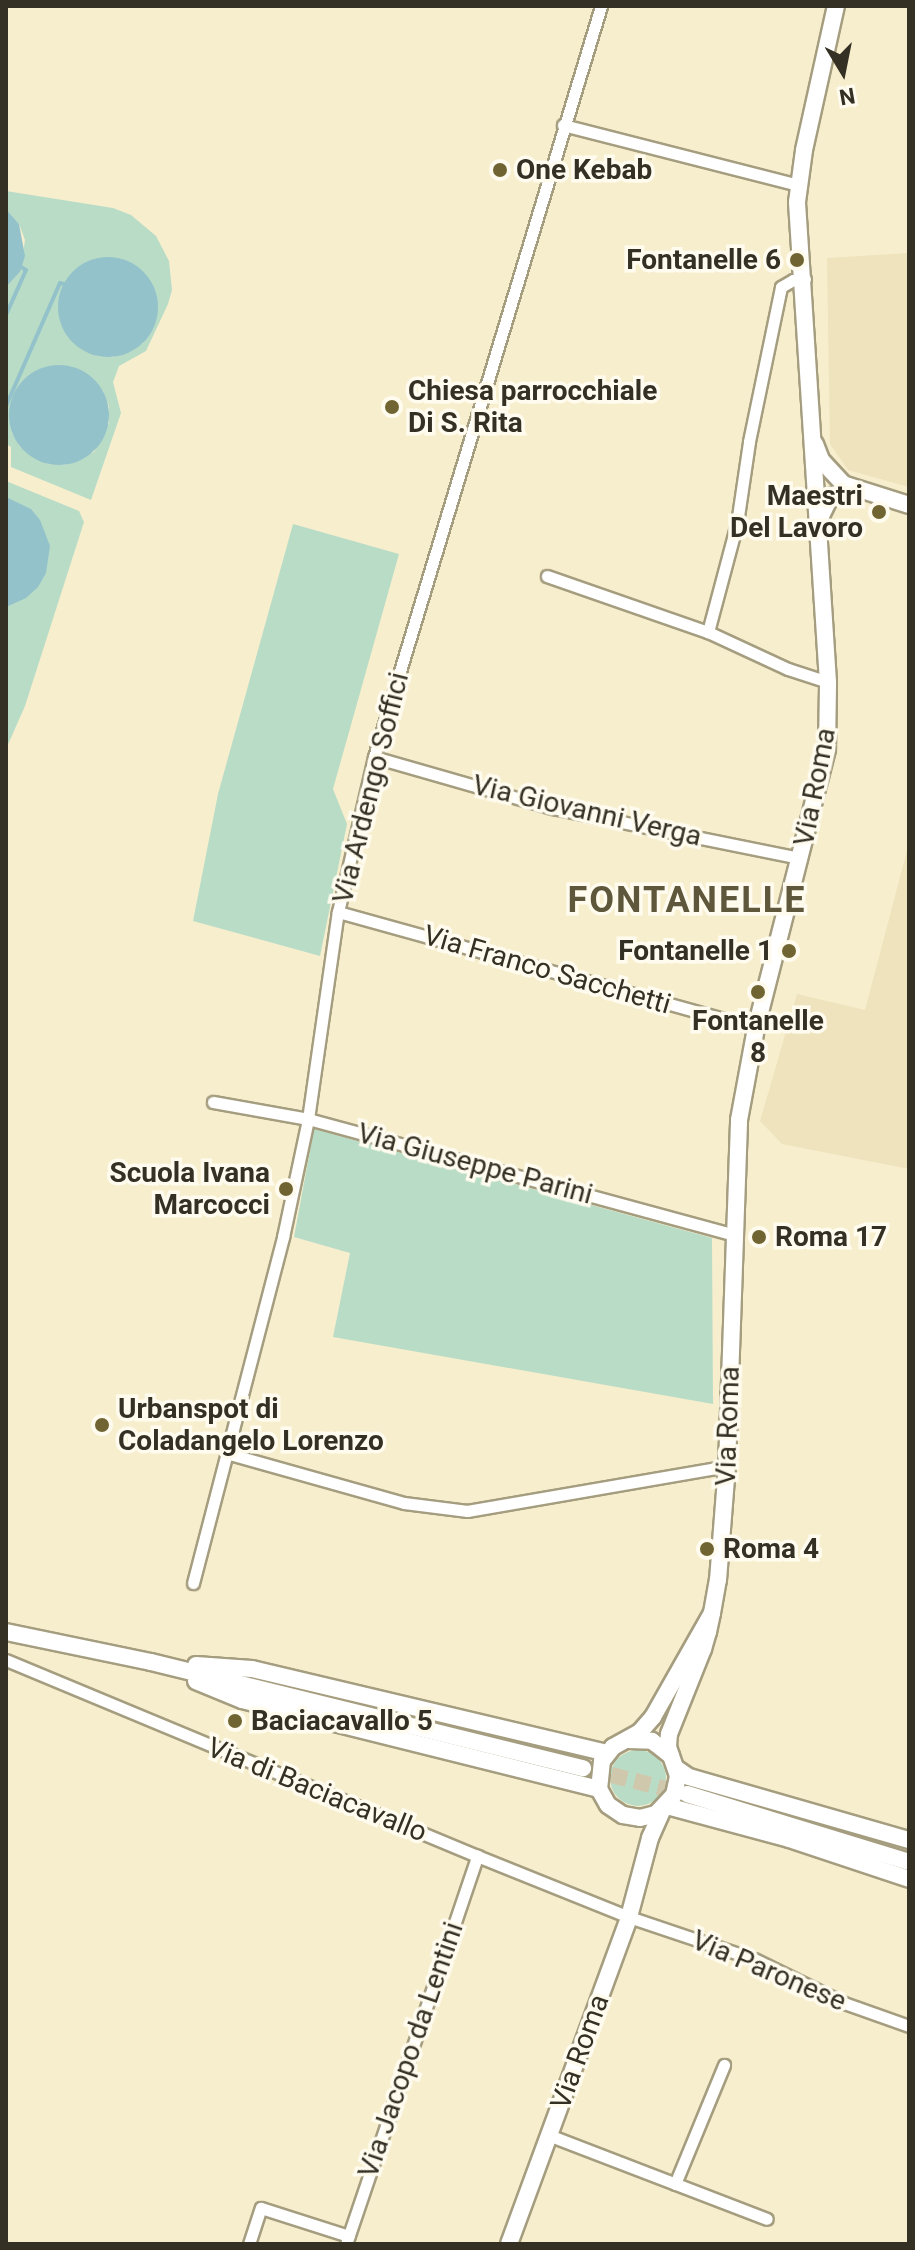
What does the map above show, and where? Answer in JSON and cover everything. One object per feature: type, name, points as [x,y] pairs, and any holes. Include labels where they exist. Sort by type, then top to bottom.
[{"type":"main road","name":"Via Roma","points":[[509,2244],[629,1917],[654,1826],[676,1789],[669,1734],[698,1664],[712,1613],[723,1548],[739,1120],[756,1028],[827,749],[828,682],[799,185],[836,6]]},
{"type":"main road","points":[[811,427],[821,460],[836,478],[852,489],[909,505]]},
{"type":"main road","points":[[817,532],[830,497],[852,489]]},
{"type":"main road","name":"Via Roma","points":[[607,1753],[628,1740],[653,1717],[712,1613]]},
{"type":"main road","points":[[6,1632],[151,1662],[583,1768]]},
{"type":"main road","points":[[151,1662],[252,1669],[607,1753],[599,1770],[599,1789],[608,1805],[631,1817],[648,1817],[665,1808],[789,1839],[909,1879]]},
{"type":"main road","points":[[151,1662],[242,1700],[599,1789]]},
{"type":"main road","points":[[628,1740],[652,1741],[689,1777],[909,1840]]},
{"type":"main road","points":[[687,1794],[909,1862]]},
{"type":"main road","points":[[631,1817],[644,1837],[646,1859]]},
{"type":"street","name":"Via Ardengo Soffici","points":[[193,1583],[283,1237],[308,1119],[338,912],[374,757],[446,514],[476,428],[563,125],[601,6]]},
{"type":"street","points":[[563,125],[799,185]]},
{"type":"street","points":[[708,632],[737,523],[749,442],[781,287],[793,280],[805,279]]},
{"type":"street","points":[[547,576],[708,632],[788,669],[828,682]]},
{"type":"street","name":"Via Giovanni Verga","points":[[374,757],[552,808],[801,858]]},
{"type":"street","name":"Via Franco Sacchetti","points":[[338,912],[756,1028]]},
{"type":"street","name":"Via Giuseppe Parini","points":[[213,1102],[308,1119],[736,1235]]},
{"type":"street","points":[[226,1453],[404,1503],[467,1511],[727,1466]]},
{"type":"street","name":"Via di Baciacavallo","points":[[6,1660],[629,1917]]},
{"type":"street","name":"Via Jacopo da Lentini","points":[[348,2240],[477,1856]]},
{"type":"street","name":"Via Paronese","points":[[629,1917],[754,1959],[844,2003],[909,2026]]},
{"type":"street","points":[[675,2184],[724,2065]]},
{"type":"street","points":[[551,2136],[767,2219]]},
{"type":"street","points":[[249,2244],[261,2208],[348,2240]]},
{"type":"shaded area","points":[[909,253],[909,487],[848,470],[830,444],[827,258]]},
{"type":"shaded area","points":[[909,843],[909,1169],[782,1144],[760,1121],[797,994],[865,1010]]},
{"type":"green space","points":[[6,191],[113,208],[131,215],[156,236],[169,261],[172,290],[168,304],[146,351],[119,366],[113,382],[121,413],[91,500],[11,467],[11,447],[6,444],[6,287],[20,272],[25,240],[19,224],[6,209]],"holes":[[[60,292],[143,343],[113,357],[97,356],[61,324]],[[31,374],[103,391],[109,406],[109,423],[94,452],[64,465],[48,464],[20,447],[12,433],[11,400]]]},
{"type":"green space","points":[[6,481],[79,511],[84,522],[25,706],[6,749]]},
{"type":"green space","points":[[293,524],[399,554],[333,789],[347,824],[320,956],[193,921],[218,794]]},
{"type":"green space","points":[[314,1129],[712,1238],[713,1404],[333,1337],[350,1253],[294,1237]]},
{"type":"green space","points":[[638,1750],[658,1758],[666,1778],[658,1798],[638,1806],[618,1798],[610,1778],[618,1758]]},
{"type":"water","points":[[6,209],[19,224],[25,256],[20,272],[6,287]]},
{"type":"water","points":[[108,257],[127,261],[143,272],[154,288],[158,307],[154,326],[143,342],[127,353],[108,357],[89,353],[73,342],[62,326],[58,307],[62,288],[73,272],[89,261]]},
{"type":"water","points":[[59,365],[78,369],[94,380],[105,396],[109,415],[105,434],[94,450],[78,461],[59,465],[40,461],[24,450],[13,434],[9,415],[13,396],[24,380],[40,369]]},
{"type":"water","points":[[6,497],[31,509],[40,520],[50,546],[46,573],[38,587],[26,598],[6,607]]},
{"type":"waterway","points":[[6,315],[26,270],[21,267]]},
{"type":"waterway","points":[[6,406],[60,283],[64,284]]},
{"type":"tunnel","points":[[588,1769],[686,1794]]},
{"type":"place","name":"One Kebab","points":[[500,170]]},
{"type":"place","name":"Fontanelle 6","points":[[797,260]]},
{"type":"place","name":"Chiesa parrocchiale Di S. Rita","points":[[392,407]]},
{"type":"place","name":"Maestri Del Lavoro","points":[[879,512]]},
{"type":"place","name":"Fontanelle 1","points":[[789,951]]},
{"type":"place","name":"Fontanelle 8","points":[[758,992]]},
{"type":"place","name":"Scuola Ivana Marcocci","points":[[286,1189]]},
{"type":"place","name":"Roma 17","points":[[759,1237]]},
{"type":"place","name":"Urbanspot di Coladangelo Lorenzo","points":[[102,1425]]},
{"type":"place","name":"Roma 4","points":[[707,1549]]},
{"type":"place","name":"Baciacavallo 5","points":[[235,1721]]},
{"type":"district","name":"FONTANELLE","points":[[687,901]]}]
